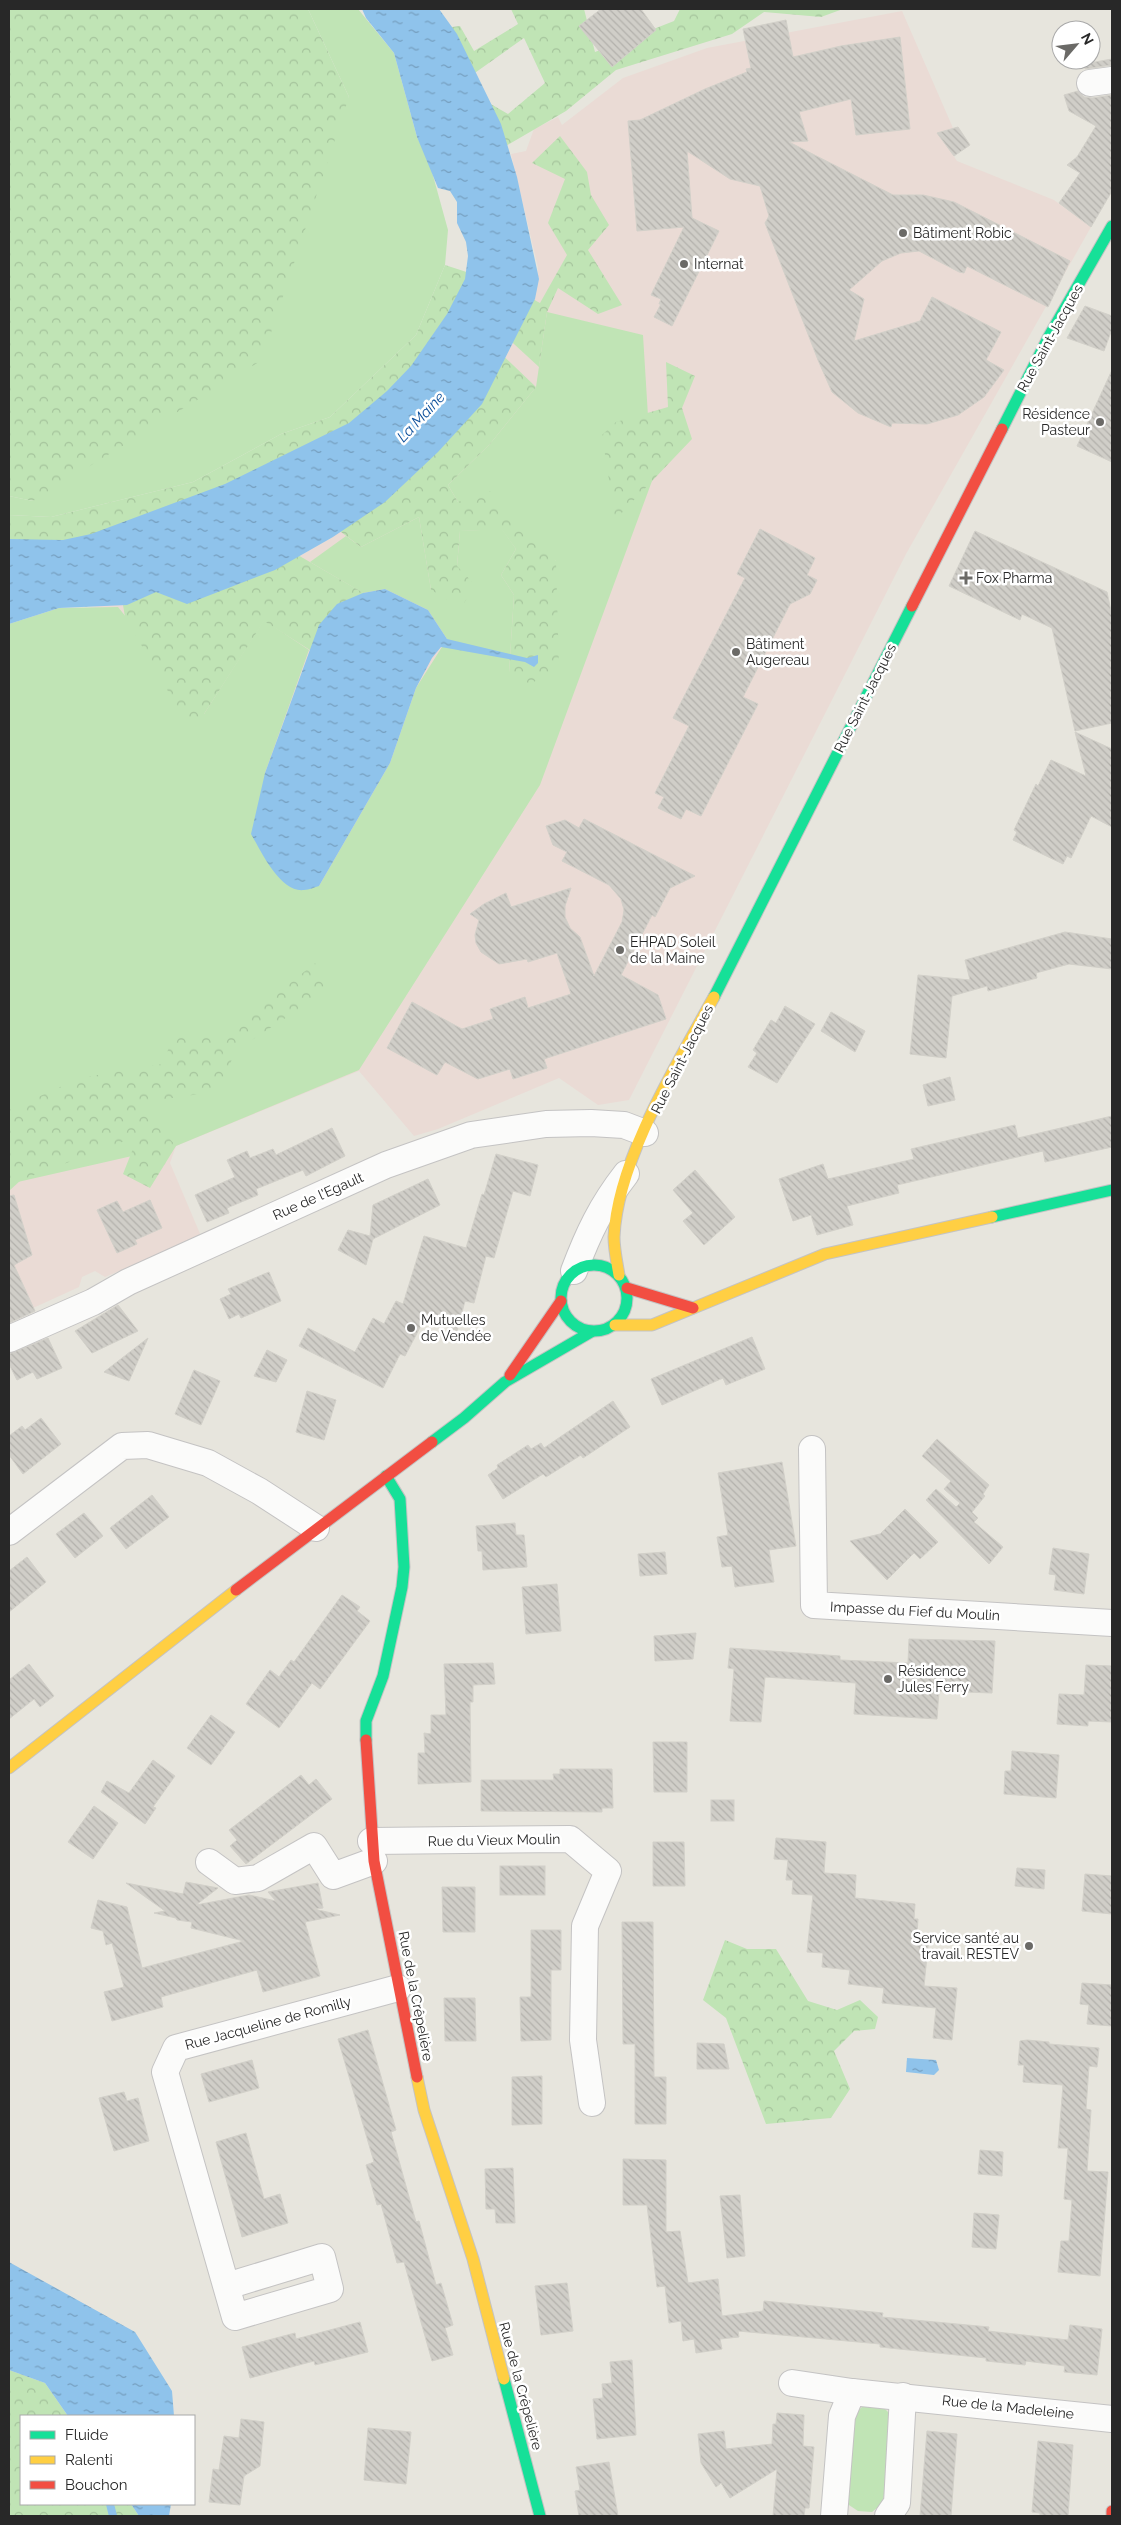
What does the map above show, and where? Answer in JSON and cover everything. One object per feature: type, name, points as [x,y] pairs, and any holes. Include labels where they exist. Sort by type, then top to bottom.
[{"type":"street","name":"Rue Saint-Jacques","points":[[574,1271],[598,1213],[626,1174],[667,1083],[718,989],[1034,364],[1112,226]]},
{"type":"street","name":"Rue de l'Egault","points":[[9,1339],[93,1302],[128,1282],[386,1165],[471,1135],[546,1124],[591,1123],[624,1125],[645,1133]]},
{"type":"street","name":"Rue Saint-Jacques","points":[[619,1275],[614,1239],[617,1212],[626,1174]]},
{"type":"street","points":[[615,1325],[652,1325],[825,1254],[1112,1190]]},
{"type":"street","points":[[9,1768],[316,1528],[464,1418],[505,1382],[591,1332],[608,1329],[615,1325],[627,1308],[627,1288],[619,1275],[611,1269],[597,1265],[583,1266],[574,1271],[566,1279],[562,1289],[561,1301],[564,1312],[570,1322],[580,1329],[591,1332]]},
{"type":"street","points":[[627,1288],[693,1308]]},
{"type":"street","points":[[505,1382],[561,1301]]},
{"type":"street","points":[[9,1532],[122,1446],[148,1445],[208,1462],[259,1491],[316,1528]]},
{"type":"street","name":"Impasse du Fief du Moulin","points":[[812,1449],[814,1605],[1112,1623]]},
{"type":"street","name":"Rue de la Crêpelière","points":[[386,1476],[400,1499],[404,1567],[402,1587],[383,1676],[366,1721],[373,1851],[398,1988],[424,2110],[473,2258],[540,2516]]},
{"type":"street","name":"Rue du Vieux Moulin","points":[[373,1851],[570,1839],[608,1871],[585,1926],[583,2040],[592,2103]]},
{"type":"street","points":[[209,1862],[235,1881],[258,1878],[314,1846],[333,1876],[373,1851]]},
{"type":"street","name":"Rue Jacqueline de Romilly","points":[[227,2286],[165,2072],[176,2048],[398,1988]]},
{"type":"street","name":"Rue de la Madeleine","points":[[792,2383],[852,2392],[1112,2419]]},
{"type":"street","points":[[834,2516],[842,2416],[852,2392]]},
{"type":"street","points":[[888,2516],[897,2504],[903,2396]]},
{"type":"street","points":[[1112,2511],[1112,2516]]},
{"type":"shaded area","points":[[902,11],[953,128],[938,133],[957,161],[1054,200],[1091,227],[906,554],[629,1100],[598,1105],[559,1078],[438,1129],[414,1136],[359,1071],[176,1146],[170,1163],[201,1236],[105,1277],[95,1271],[82,1277],[79,1287],[9,1319],[9,624],[275,570],[333,537],[482,404],[535,299],[538,267],[511,154],[526,151],[534,129],[558,117],[562,125],[623,78],[707,48]]},
{"type":"green space","points":[[9,9],[308,9],[349,97],[262,360],[33,501],[9,496]]},
{"type":"green space","points":[[308,9],[358,9],[394,53],[417,137],[429,161],[448,230],[445,265],[416,335],[330,417],[281,434],[193,482],[51,517],[9,515],[9,496],[33,501],[349,97]]},
{"type":"green space","points":[[511,9],[584,9],[595,52],[674,21],[680,9],[843,9],[821,17],[764,12],[732,34],[616,70],[566,111],[499,150],[475,95],[508,114],[545,83],[524,38],[455,87],[428,30],[460,26],[474,51],[518,24]]},
{"type":"green space","points":[[560,136],[587,172],[591,195],[609,225],[588,250],[622,305],[598,314],[558,288],[547,312],[539,367],[502,333],[527,296],[540,303],[567,255],[548,223],[565,179],[532,163]]},
{"type":"green space","points":[[445,265],[488,279],[470,324],[536,387],[490,444],[448,485],[458,502],[490,491],[556,561],[559,668],[530,684],[509,673],[514,595],[501,575],[516,549],[502,530],[460,531],[457,566],[475,585],[461,608],[431,590],[419,517],[361,547],[329,523],[271,497],[9,567],[9,515],[51,517],[193,482],[281,434],[330,417],[416,335]]},
{"type":"green space","points":[[547,312],[643,335],[652,481],[540,785],[359,1070],[176,1146],[9,1184],[9,624],[59,608],[118,607],[204,714],[264,620],[309,650],[265,773],[319,886],[390,763],[416,688],[447,639],[428,610],[385,589],[363,593],[310,562],[346,536],[361,547],[419,517],[431,590],[457,566],[460,531],[502,529],[516,549],[501,575],[514,595],[509,673],[556,561],[458,502],[448,485],[490,444],[536,387]]},
{"type":"green space","points":[[666,362],[695,376],[682,408],[692,439],[615,520],[602,435],[616,422],[668,407]]},
{"type":"green space","points":[[284,547],[379,602],[332,664],[264,621],[204,714],[187,724],[125,617],[121,593]]},
{"type":"green space","points":[[315,963],[333,987],[235,1051],[220,1091],[138,1103],[176,1146],[150,1188],[123,1174],[138,1136],[21,1180],[9,1191],[9,1110],[80,1078],[162,1064],[174,1036],[230,1032]]},
{"type":"green space","points":[[725,1940],[747,1949],[776,1949],[808,2001],[837,2010],[860,2000],[878,2017],[875,2029],[854,2031],[834,2051],[850,2089],[831,2118],[766,2124],[726,2018],[703,2000]]},
{"type":"green space","points":[[9,2370],[45,2383],[67,2415],[20,2415],[20,2505],[132,2505],[139,2516],[9,2516]]},
{"type":"green space","points":[[864,2405],[883,2407],[892,2416],[883,2503],[872,2512],[858,2511],[846,2503],[853,2416]]},
{"type":"water","name":"La Maine","points":[[362,9],[439,9],[457,34],[501,124],[517,177],[539,279],[535,299],[482,404],[438,452],[385,502],[333,537],[275,570],[187,604],[156,592],[127,605],[59,608],[9,624],[9,539],[63,540],[91,534],[225,484],[349,423],[387,391],[411,366],[447,314],[465,279],[468,256],[466,242],[457,223],[457,202],[450,191],[438,188],[417,137],[394,53],[366,18]]},
{"type":"water","points":[[385,589],[428,610],[447,639],[527,658],[538,655],[538,663],[534,667],[525,662],[441,647],[432,658],[416,688],[390,763],[319,886],[306,890],[295,889],[279,878],[251,834],[265,773],[319,625],[337,604],[363,593]]},
{"type":"water","points":[[907,2058],[936,2060],[939,2070],[934,2075],[906,2072]]},
{"type":"water","points":[[9,2262],[135,2332],[172,2391],[174,2415],[67,2415],[45,2383],[9,2370]]},
{"type":"water","points":[[132,2505],[171,2505],[169,2516],[139,2516]]},
{"type":"building","points":[[601,9],[641,9],[656,30],[612,67],[579,26]]},
{"type":"building","name":"Bâtiment Robic","points":[[786,20],[793,57],[841,46],[900,37],[910,129],[856,135],[851,99],[799,112],[808,141],[789,142],[893,195],[923,195],[954,202],[1070,261],[1048,307],[967,266],[964,273],[959,272],[919,251],[901,253],[882,261],[849,290],[864,299],[854,341],[920,321],[932,297],[1001,332],[986,360],[1004,370],[984,397],[958,415],[927,424],[892,423],[891,427],[858,413],[832,392],[765,223],[769,216],[760,186],[730,179],[687,151],[692,218],[719,231],[672,326],[654,317],[661,304],[659,304],[661,299],[651,295],[684,227],[637,231],[628,121],[640,120],[705,89],[747,72],[746,69],[751,68],[743,29]]},
{"type":"building","points":[[1112,59],[1112,65],[1101,67],[1101,61]]},
{"type":"building","points":[[1078,91],[1084,97],[1092,98],[1112,95],[1112,191],[1091,227],[1059,203],[1080,173],[1067,165],[1077,157],[1096,126],[1069,111],[1064,95]]},
{"type":"building","points":[[958,127],[970,145],[954,156],[937,133]]},
{"type":"building","points":[[1085,306],[1112,316],[1112,329],[1104,351],[1067,338]]},
{"type":"building","name":"Résidence Pasteur","points":[[1112,370],[1112,462],[1077,446]]},
{"type":"building","name":"Bâtiment Augereau","points":[[760,529],[815,558],[807,575],[817,580],[810,594],[790,604],[743,697],[758,704],[701,816],[686,809],[681,819],[658,808],[664,797],[655,793],[689,726],[673,718],[745,578],[737,574]]},
{"type":"building","points":[[975,531],[1107,592],[1112,616],[1112,723],[1075,731],[1052,628],[1022,614],[1020,620],[949,586]]},
{"type":"building","points":[[1075,732],[1112,749],[1112,827],[1091,816],[1071,858],[1067,856],[1063,864],[1013,840],[1017,832],[1014,830],[1036,784],[1038,786],[1051,760],[1086,776]]},
{"type":"building","name":"EHPAD Soleil de la Maine","points":[[584,819],[695,876],[670,888],[655,917],[652,915],[621,975],[658,995],[666,1019],[544,1059],[547,1068],[513,1079],[510,1069],[478,1079],[445,1062],[437,1075],[387,1048],[412,1002],[462,1029],[493,1019],[490,1009],[525,997],[528,1008],[571,994],[557,953],[528,962],[527,959],[499,964],[481,952],[476,943],[475,935],[479,920],[470,914],[484,904],[506,893],[511,907],[571,888],[565,906],[565,917],[570,928],[580,937],[594,976],[622,922],[624,910],[621,899],[609,885],[562,861],[567,852],[553,845],[546,826],[565,820],[579,828]]},
{"type":"building","points":[[1065,932],[1112,939],[1112,969],[1069,964],[1036,973],[1037,978],[988,991],[987,986],[952,996],[946,1058],[910,1054],[918,975],[970,980],[965,960]]},
{"type":"building","points":[[785,1006],[815,1024],[777,1083],[748,1067],[757,1053],[753,1050],[771,1020],[776,1023]]},
{"type":"building","points":[[831,1012],[865,1031],[855,1052],[821,1031]]},
{"type":"building","points":[[950,1077],[955,1100],[928,1106],[923,1085]]},
{"type":"building","points":[[1112,1116],[1112,1147],[1045,1162],[1043,1151],[897,1185],[899,1193],[847,1206],[853,1225],[817,1235],[811,1215],[793,1221],[779,1179],[823,1164],[828,1179],[914,1159],[911,1149],[1015,1125],[1018,1138]]},
{"type":"building","points":[[332,1128],[345,1156],[306,1176],[303,1170],[256,1189],[258,1195],[227,1208],[229,1213],[207,1222],[195,1195],[235,1177],[227,1160],[247,1151],[250,1158],[273,1149],[276,1155]]},
{"type":"building","points":[[496,1154],[538,1165],[530,1196],[513,1191],[494,1258],[486,1256],[474,1303],[465,1301],[457,1331],[426,1316],[405,1356],[400,1354],[383,1388],[299,1346],[308,1328],[355,1352],[373,1318],[384,1324],[396,1301],[403,1304],[424,1236],[466,1248]]},
{"type":"building","points":[[695,1170],[735,1217],[704,1245],[683,1221],[693,1213],[673,1190]]},
{"type":"building","points":[[428,1179],[440,1205],[373,1239],[366,1265],[338,1250],[348,1230],[370,1236],[373,1205]]},
{"type":"building","points":[[14,1195],[32,1255],[14,1265],[35,1311],[9,1323],[9,1196]]},
{"type":"building","points":[[150,1200],[162,1228],[135,1240],[137,1244],[117,1253],[97,1210],[117,1201],[123,1212]]},
{"type":"building","points":[[269,1272],[281,1301],[241,1318],[239,1314],[229,1319],[220,1299],[231,1294],[228,1289]]},
{"type":"building","points":[[118,1305],[138,1331],[92,1353],[75,1331]]},
{"type":"building","points":[[752,1337],[765,1369],[726,1385],[723,1378],[662,1405],[651,1379]]},
{"type":"building","points":[[48,1338],[62,1368],[37,1379],[33,1372],[17,1380],[9,1364],[9,1354]]},
{"type":"building","points":[[148,1338],[129,1381],[104,1372]]},
{"type":"building","points":[[267,1350],[287,1360],[276,1382],[254,1376]]},
{"type":"building","points":[[194,1370],[220,1381],[201,1425],[175,1414]]},
{"type":"building","points":[[307,1391],[336,1400],[324,1440],[296,1432]]},
{"type":"building","points":[[613,1401],[630,1427],[583,1458],[581,1455],[546,1477],[543,1474],[503,1499],[488,1475],[498,1468],[497,1465],[528,1445],[531,1449],[541,1443],[544,1448]]},
{"type":"building","points":[[41,1418],[61,1444],[23,1474],[9,1455],[9,1436],[22,1426],[25,1430]]},
{"type":"building","points":[[937,1439],[989,1485],[983,1494],[985,1496],[972,1512],[978,1518],[974,1522],[1003,1547],[989,1564],[926,1500],[936,1489],[956,1507],[960,1503],[944,1489],[951,1481],[922,1456]]},
{"type":"building","points":[[782,1462],[796,1546],[769,1550],[774,1582],[735,1587],[732,1566],[722,1567],[717,1537],[728,1535],[718,1473]]},
{"type":"building","points":[[152,1495],[169,1517],[126,1549],[110,1528]]},
{"type":"building","points":[[905,1509],[938,1542],[920,1559],[914,1553],[887,1580],[850,1541],[880,1534]]},
{"type":"building","points":[[84,1513],[103,1536],[75,1558],[56,1534]]},
{"type":"building","points":[[515,1523],[516,1535],[524,1535],[527,1567],[483,1570],[482,1551],[478,1551],[476,1526]]},
{"type":"building","points":[[1053,1548],[1089,1554],[1084,1594],[1054,1590],[1056,1575],[1049,1574]]},
{"type":"building","points":[[665,1552],[667,1574],[640,1576],[638,1554]]},
{"type":"building","points":[[27,1557],[46,1582],[9,1612],[9,1571]]},
{"type":"building","points":[[557,1584],[561,1631],[526,1634],[522,1587]]},
{"type":"building","points":[[342,1595],[360,1607],[357,1611],[370,1621],[320,1689],[312,1683],[279,1728],[246,1704],[270,1670],[279,1677],[291,1660],[294,1662]]},
{"type":"building","points":[[696,1633],[693,1659],[655,1661],[654,1636]]},
{"type":"building","points":[[909,1639],[995,1641],[992,1693],[939,1691],[937,1719],[854,1714],[856,1683],[765,1677],[761,1722],[730,1721],[734,1669],[728,1668],[730,1648],[840,1656],[840,1660],[908,1663]]},
{"type":"building","points":[[493,1663],[495,1684],[473,1685],[473,1702],[470,1702],[471,1782],[418,1784],[418,1753],[425,1753],[424,1733],[431,1734],[431,1715],[446,1715],[444,1664]]},
{"type":"building","points":[[29,1664],[54,1696],[40,1707],[34,1699],[9,1719],[9,1680]]},
{"type":"building","points":[[1086,1665],[1112,1666],[1112,1722],[1088,1721],[1088,1726],[1057,1724],[1059,1694],[1084,1695]]},
{"type":"building","points":[[211,1715],[235,1732],[211,1765],[187,1748]]},
{"type":"building","points":[[653,1742],[687,1742],[687,1792],[654,1792]]},
{"type":"building","points":[[1012,1751],[1059,1755],[1056,1798],[1004,1794],[1005,1771],[1011,1771]]},
{"type":"building","points":[[153,1760],[175,1776],[153,1807],[156,1808],[145,1824],[101,1792],[107,1781],[129,1793]]},
{"type":"building","points":[[560,1769],[612,1769],[613,1808],[602,1808],[602,1812],[481,1811],[481,1780],[554,1780],[553,1774],[560,1774]]},
{"type":"building","points":[[301,1775],[309,1785],[316,1779],[332,1799],[246,1864],[230,1846],[237,1840],[229,1830]]},
{"type":"building","points":[[711,1800],[734,1800],[734,1821],[711,1821]]},
{"type":"building","points":[[94,1806],[118,1823],[93,1859],[68,1842]]},
{"type":"building","points":[[776,1838],[826,1842],[824,1873],[856,1875],[855,1898],[915,1904],[914,1919],[918,1919],[917,1934],[929,1936],[924,1986],[957,1988],[952,2040],[933,2038],[936,2008],[882,2003],[884,1988],[848,1984],[850,1970],[822,1967],[823,1953],[807,1952],[813,1895],[792,1894],[793,1880],[786,1880],[788,1860],[774,1859]]},
{"type":"building","points":[[653,1842],[684,1842],[685,1886],[653,1886]]},
{"type":"building","points":[[500,1866],[545,1866],[545,1895],[500,1895]]},
{"type":"building","points":[[1017,1868],[1045,1870],[1044,1889],[1015,1886]]},
{"type":"building","points":[[1085,1874],[1112,1876],[1112,1914],[1082,1911]]},
{"type":"building","points":[[186,1882],[218,1888],[196,1905],[249,1895],[276,1901],[268,1892],[318,1883],[323,1908],[314,1909],[340,1915],[305,1922],[320,1976],[263,1992],[257,1970],[161,1997],[163,2007],[112,2021],[104,1992],[124,1987],[112,1943],[106,1945],[103,1931],[91,1928],[98,1900],[127,1907],[142,1968],[244,1941],[191,1928],[192,1922],[177,1920],[176,1918],[154,1913],[165,1911],[126,1883],[183,1894]]},
{"type":"building","points":[[442,1887],[475,1887],[475,1932],[443,1932]]},
{"type":"building","points":[[622,1922],[653,1922],[654,2077],[666,2077],[666,2124],[635,2124],[635,2044],[623,2044]]},
{"type":"building","points":[[531,1930],[561,1930],[561,1970],[551,1970],[551,2040],[521,2041],[520,1997],[531,1997]]},
{"type":"building","points":[[1082,1983],[1112,1985],[1112,2026],[1087,2024],[1089,2005],[1080,2004]]},
{"type":"building","points":[[444,1998],[475,1998],[476,2041],[445,2041]]},
{"type":"building","points":[[368,2030],[396,2130],[391,2132],[416,2222],[419,2221],[436,2285],[441,2283],[453,2325],[445,2328],[453,2355],[432,2361],[404,2262],[397,2263],[381,2204],[377,2205],[366,2165],[374,2162],[338,2039]]},
{"type":"building","points":[[1020,2041],[1049,2042],[1049,2044],[1099,2048],[1097,2067],[1089,2066],[1086,2109],[1091,2110],[1087,2171],[1108,2172],[1100,2276],[1058,2272],[1061,2241],[1069,2241],[1072,2200],[1064,2199],[1068,2148],[1058,2148],[1063,2085],[1023,2082],[1024,2065],[1018,2065]]},
{"type":"building","points":[[697,2043],[724,2044],[729,2069],[697,2069]]},
{"type":"building","points":[[252,2060],[259,2088],[209,2102],[201,2074]]},
{"type":"building","points":[[542,2076],[542,2124],[512,2125],[512,2077]]},
{"type":"building","points":[[124,2092],[127,2101],[138,2098],[149,2141],[114,2151],[99,2098]]},
{"type":"building","points":[[246,2133],[264,2199],[280,2194],[288,2223],[242,2237],[216,2142]]},
{"type":"building","points":[[980,2150],[1003,2152],[1002,2176],[978,2174]]},
{"type":"building","points":[[623,2159],[666,2160],[666,2232],[680,2231],[688,2283],[718,2279],[722,2316],[763,2311],[764,2301],[883,2313],[882,2317],[989,2327],[988,2331],[1068,2340],[1070,2325],[1102,2329],[1097,2375],[1064,2372],[1065,2366],[1026,2361],[1025,2365],[986,2361],[986,2358],[880,2347],[880,2344],[738,2331],[739,2337],[720,2339],[722,2349],[696,2353],[694,2339],[683,2341],[681,2321],[669,2323],[665,2286],[657,2287],[647,2205],[623,2205]]},
{"type":"building","points":[[513,2168],[515,2223],[496,2223],[495,2209],[486,2209],[485,2169]]},
{"type":"building","points":[[740,2195],[745,2256],[727,2258],[720,2196]]},
{"type":"building","points":[[974,2213],[999,2215],[996,2249],[972,2247]]},
{"type":"building","points":[[567,2283],[573,2331],[541,2335],[535,2286]]},
{"type":"building","points":[[360,2322],[368,2352],[315,2365],[314,2361],[250,2378],[242,2347],[295,2333],[296,2339]]},
{"type":"building","points":[[632,2360],[636,2435],[597,2439],[593,2399],[603,2398],[602,2384],[612,2383],[610,2362]]},
{"type":"building","points":[[777,2413],[804,2415],[803,2446],[814,2447],[809,2508],[805,2508],[804,2516],[773,2516],[777,2469],[730,2498],[721,2483],[716,2487],[701,2463],[698,2434],[724,2431],[726,2449],[772,2444],[773,2424],[776,2424]]},
{"type":"building","points":[[241,2419],[264,2422],[260,2466],[244,2476],[240,2505],[209,2502],[213,2469],[219,2470],[224,2436],[239,2438]]},
{"type":"building","points":[[368,2428],[411,2432],[406,2484],[364,2480]]},
{"type":"building","points":[[927,2431],[957,2434],[951,2516],[920,2516]]},
{"type":"building","points":[[1038,2441],[1073,2445],[1068,2516],[1040,2516],[1040,2513],[1032,2512]]},
{"type":"building","points":[[609,2462],[618,2516],[579,2516],[575,2491],[580,2490],[576,2467]]},
{"type":"waterway","points":[[110,2505],[113,2516]]},
{"type":"traffic: fast","points":[[1002,429],[1048,338],[1112,226]]},
{"type":"traffic: fast","points":[[714,997],[912,606]]},
{"type":"traffic: fast","points":[[992,1217],[1112,1190]]},
{"type":"traffic: fast","points":[[587,1265],[601,1265],[613,1270],[622,1279],[627,1291],[627,1298],[625,1311],[618,1322],[601,1331],[587,1331],[575,1326],[566,1317],[561,1305],[561,1291],[566,1279],[575,1270],[587,1265]]},
{"type":"traffic: fast","points":[[432,1442],[464,1418],[505,1382],[591,1332]]},
{"type":"traffic: fast","points":[[366,1740],[366,1721],[383,1676],[402,1587],[404,1567],[400,1499],[386,1476]]},
{"type":"traffic: fast","points":[[504,2379],[540,2516]]},
{"type":"traffic: slow","points":[[619,1275],[614,1237],[618,1208],[626,1177],[637,1145],[651,1114],[714,997]]},
{"type":"traffic: slow","points":[[615,1325],[652,1325],[825,1254],[992,1217]]},
{"type":"traffic: slow","points":[[9,1768],[236,1590]]},
{"type":"traffic: slow","points":[[417,2077],[424,2110],[473,2259],[504,2379]]},
{"type":"traffic: jam","points":[[912,606],[1002,429]]},
{"type":"traffic: jam","points":[[627,1288],[693,1308]]},
{"type":"traffic: jam","points":[[510,1375],[561,1301]]},
{"type":"traffic: jam","points":[[236,1590],[432,1442]]},
{"type":"traffic: jam","points":[[366,1740],[374,1861],[417,2077]]},
{"type":"traffic: jam","points":[[1112,2511],[1112,2516]]},
{"type":"place","name":"Bâtiment Robic","points":[[903,233]]},
{"type":"place","name":"Internat","points":[[684,264]]},
{"type":"place","name":"Résidence Pasteur","points":[[1100,422]]},
{"type":"place","name":"Fox Pharma","points":[[966,578]]},
{"type":"place","name":"Bâtiment Augereau","points":[[736,652]]},
{"type":"place","name":"EHPAD Soleil de la Maine","points":[[620,950]]},
{"type":"place","name":"Mutuelles de Vendée","points":[[411,1328]]},
{"type":"place","name":"Résidence Jules Ferry","points":[[888,1679]]},
{"type":"place","name":"Service santé au travail. RESTEV","points":[[1029,1946]]}]
